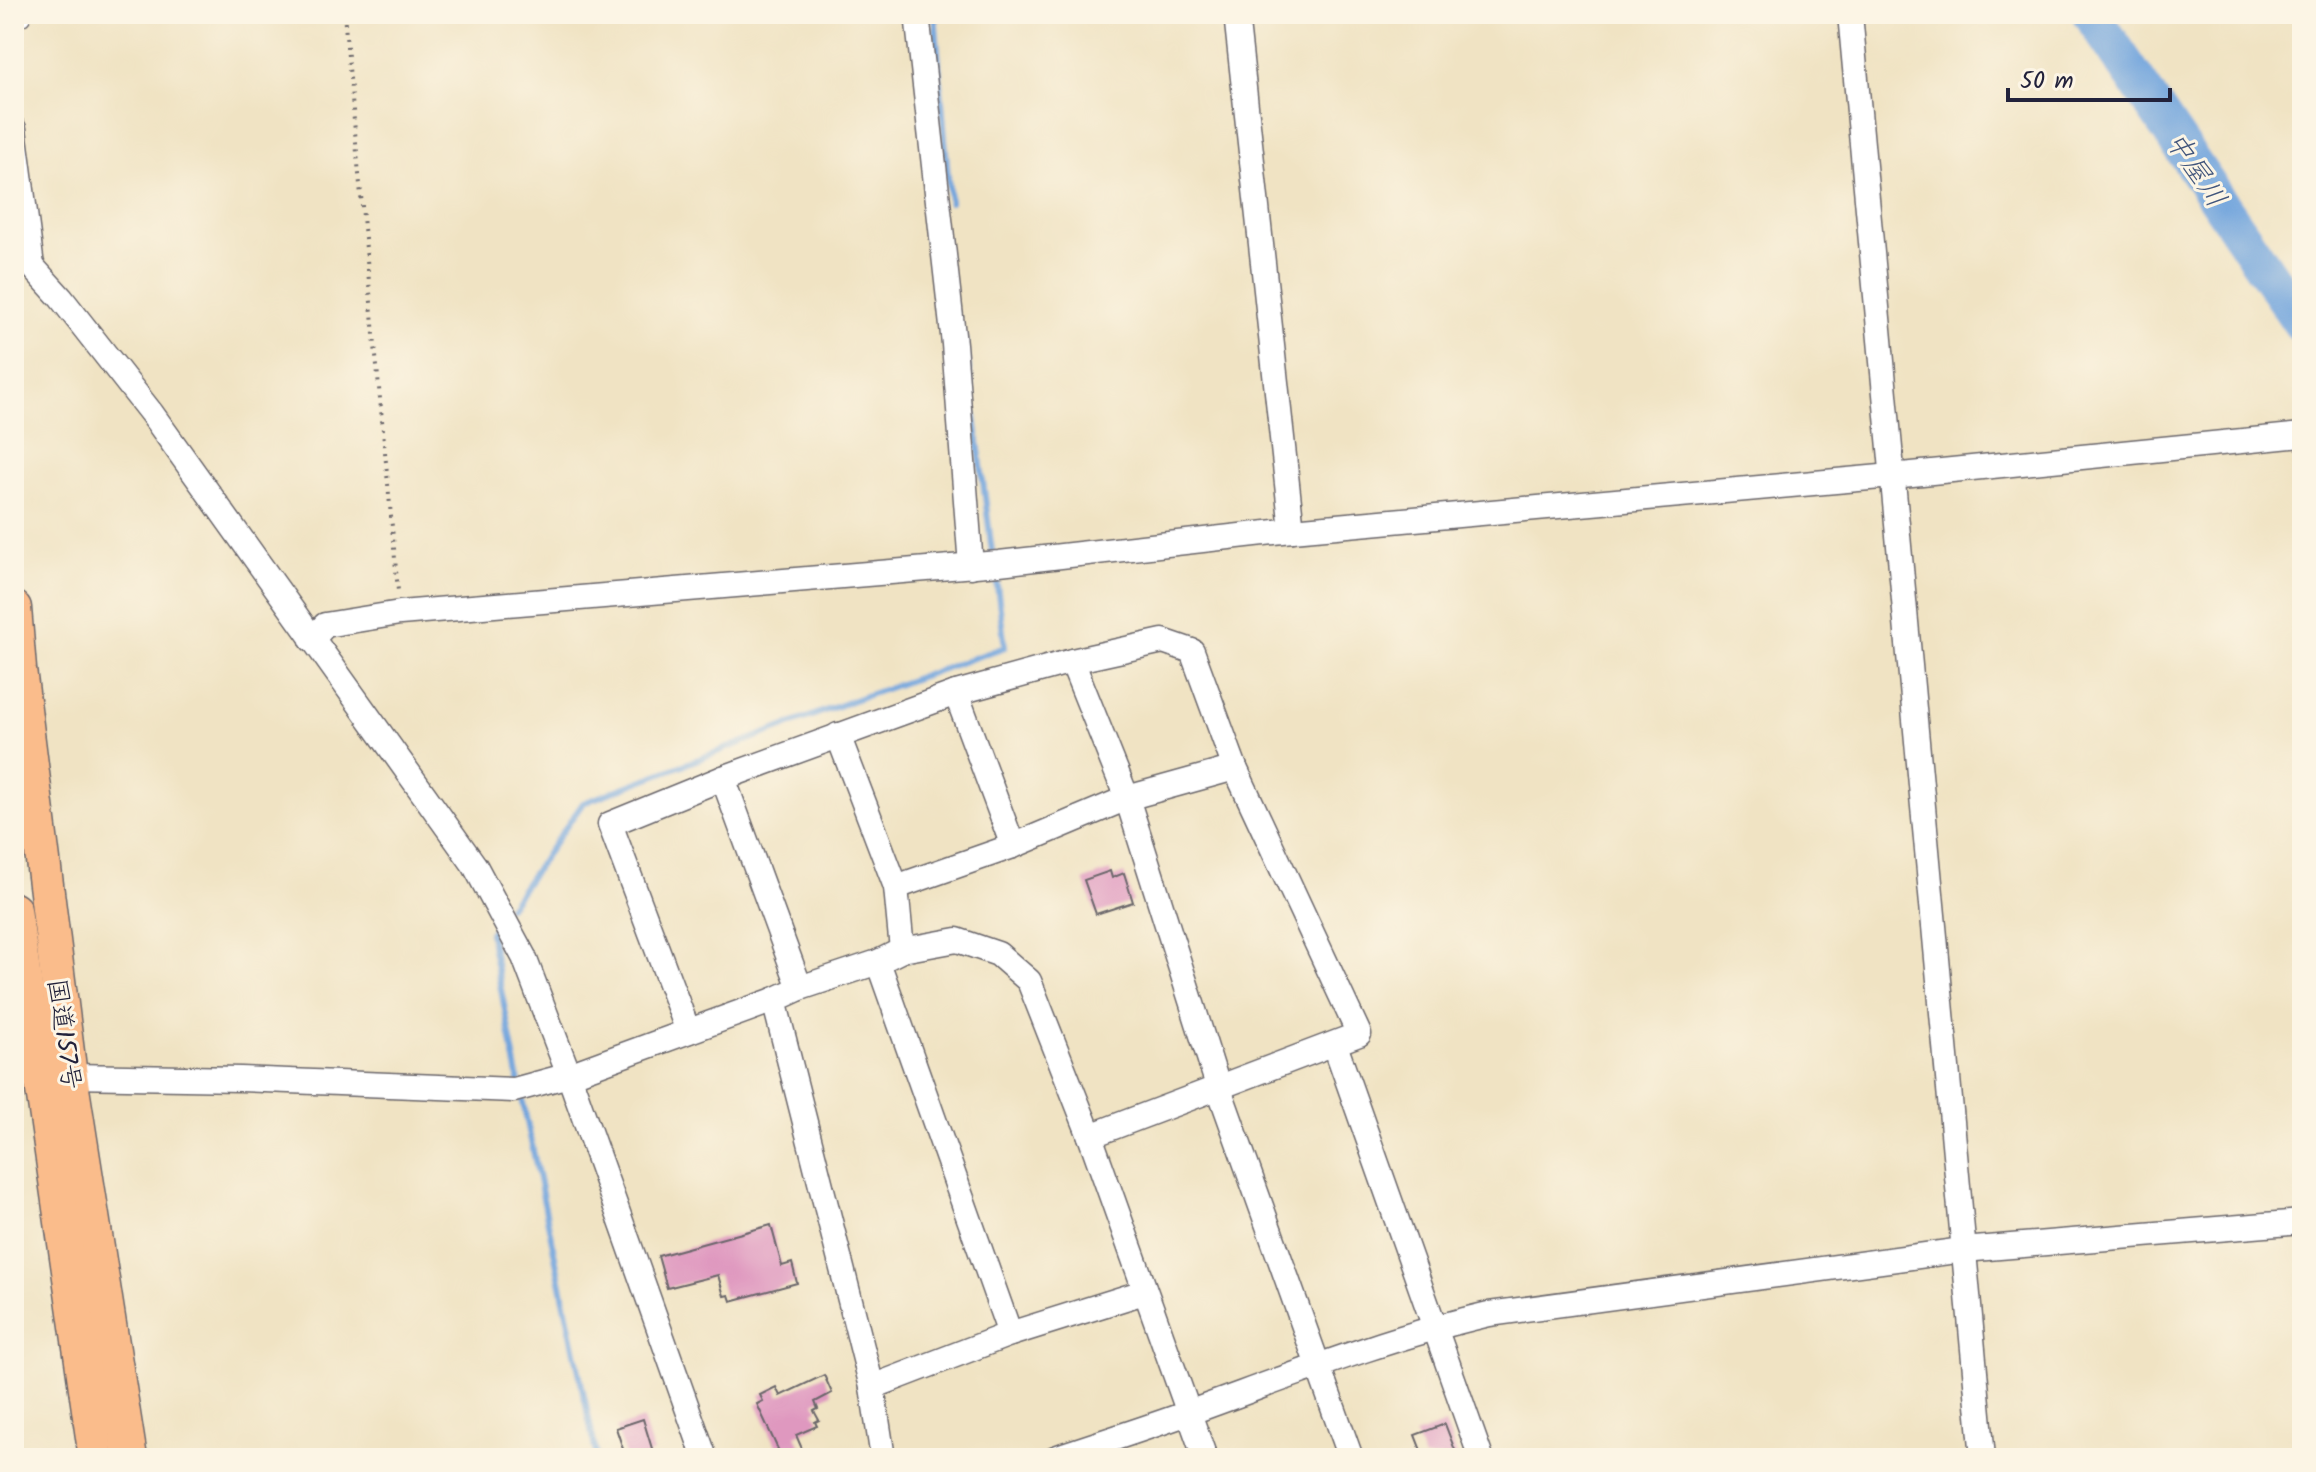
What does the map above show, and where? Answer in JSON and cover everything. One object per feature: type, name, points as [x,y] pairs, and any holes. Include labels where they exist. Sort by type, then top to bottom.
[{"type":"highway","name":"国道157号","points":[[14,608],[42,1075],[96,1458]]},
{"type":"highway","name":"国道157号","points":[[14,910],[28,1008],[42,1075],[130,1458]]},
{"type":"street","points":[[917,14],[954,344],[986,565]]},
{"type":"street","points":[[1236,14],[1292,530]]},
{"type":"street","points":[[1850,14],[1983,1458]]},
{"type":"street","points":[[14,129],[23,262],[61,298],[152,414],[475,866],[524,957],[705,1458]]},
{"type":"street","points":[[312,640],[325,625],[400,613],[986,565],[1292,530],[1892,476],[2302,435]]},
{"type":"street","points":[[688,1031],[610,824],[723,778],[956,693],[1072,661],[1163,641],[1192,651],[1235,768],[1359,1034],[1090,1136]]},
{"type":"street","points":[[1072,661],[1127,798],[1218,1086],[1351,1458]]},
{"type":"street","points":[[956,693],[1013,846]]},
{"type":"street","points":[[838,735],[896,887],[902,950]]},
{"type":"street","points":[[896,887],[1013,846],[1127,798],[1235,768]]},
{"type":"street","points":[[723,778],[800,988]]},
{"type":"street","points":[[42,1075],[521,1088],[569,1075],[878,962],[902,950],[957,940],[998,954],[1029,981],[1090,1136],[1205,1458]]},
{"type":"street","points":[[878,962],[1010,1334]]},
{"type":"street","points":[[774,1000],[872,1387],[883,1458]]},
{"type":"street","points":[[1335,1045],[1481,1458]]},
{"type":"street","points":[[1055,1458],[1316,1365],[1436,1326],[1489,1314],[1963,1250],[2302,1222]]},
{"type":"street","points":[[872,1387],[1010,1334],[1144,1292]]},
{"type":"path","points":[[344,14],[400,613]]},
{"type":"building","points":[[1110,871],[1112,878],[1124,873],[1133,902],[1096,914],[1084,880]]},
{"type":"building","points":[[771,1225],[782,1266],[792,1263],[797,1283],[731,1301],[729,1295],[724,1296],[718,1275],[667,1288],[658,1256]]},
{"type":"building","points":[[824,1375],[832,1393],[815,1402],[818,1409],[814,1411],[819,1420],[815,1422],[817,1426],[796,1435],[806,1458],[782,1458],[757,1404],[763,1401],[760,1395],[776,1387],[780,1396]]},
{"type":"building","points":[[643,1419],[653,1452],[648,1454],[650,1458],[626,1458],[616,1428]]},
{"type":"building","points":[[1445,1424],[1458,1458],[1424,1458],[1415,1435]]},
{"type":"waterway","points":[[935,14],[950,202]]},
{"type":"waterway","name":"中屋川","points":[[2091,14],[2302,324]]},
{"type":"waterway","points":[[965,340],[993,559]]},
{"type":"waterway","points":[[509,907],[583,803],[851,701],[1005,647],[995,570]]},
{"type":"waterway","points":[[495,926],[490,933],[519,1082]]},
{"type":"waterway","points":[[521,1093],[597,1458]]}]
